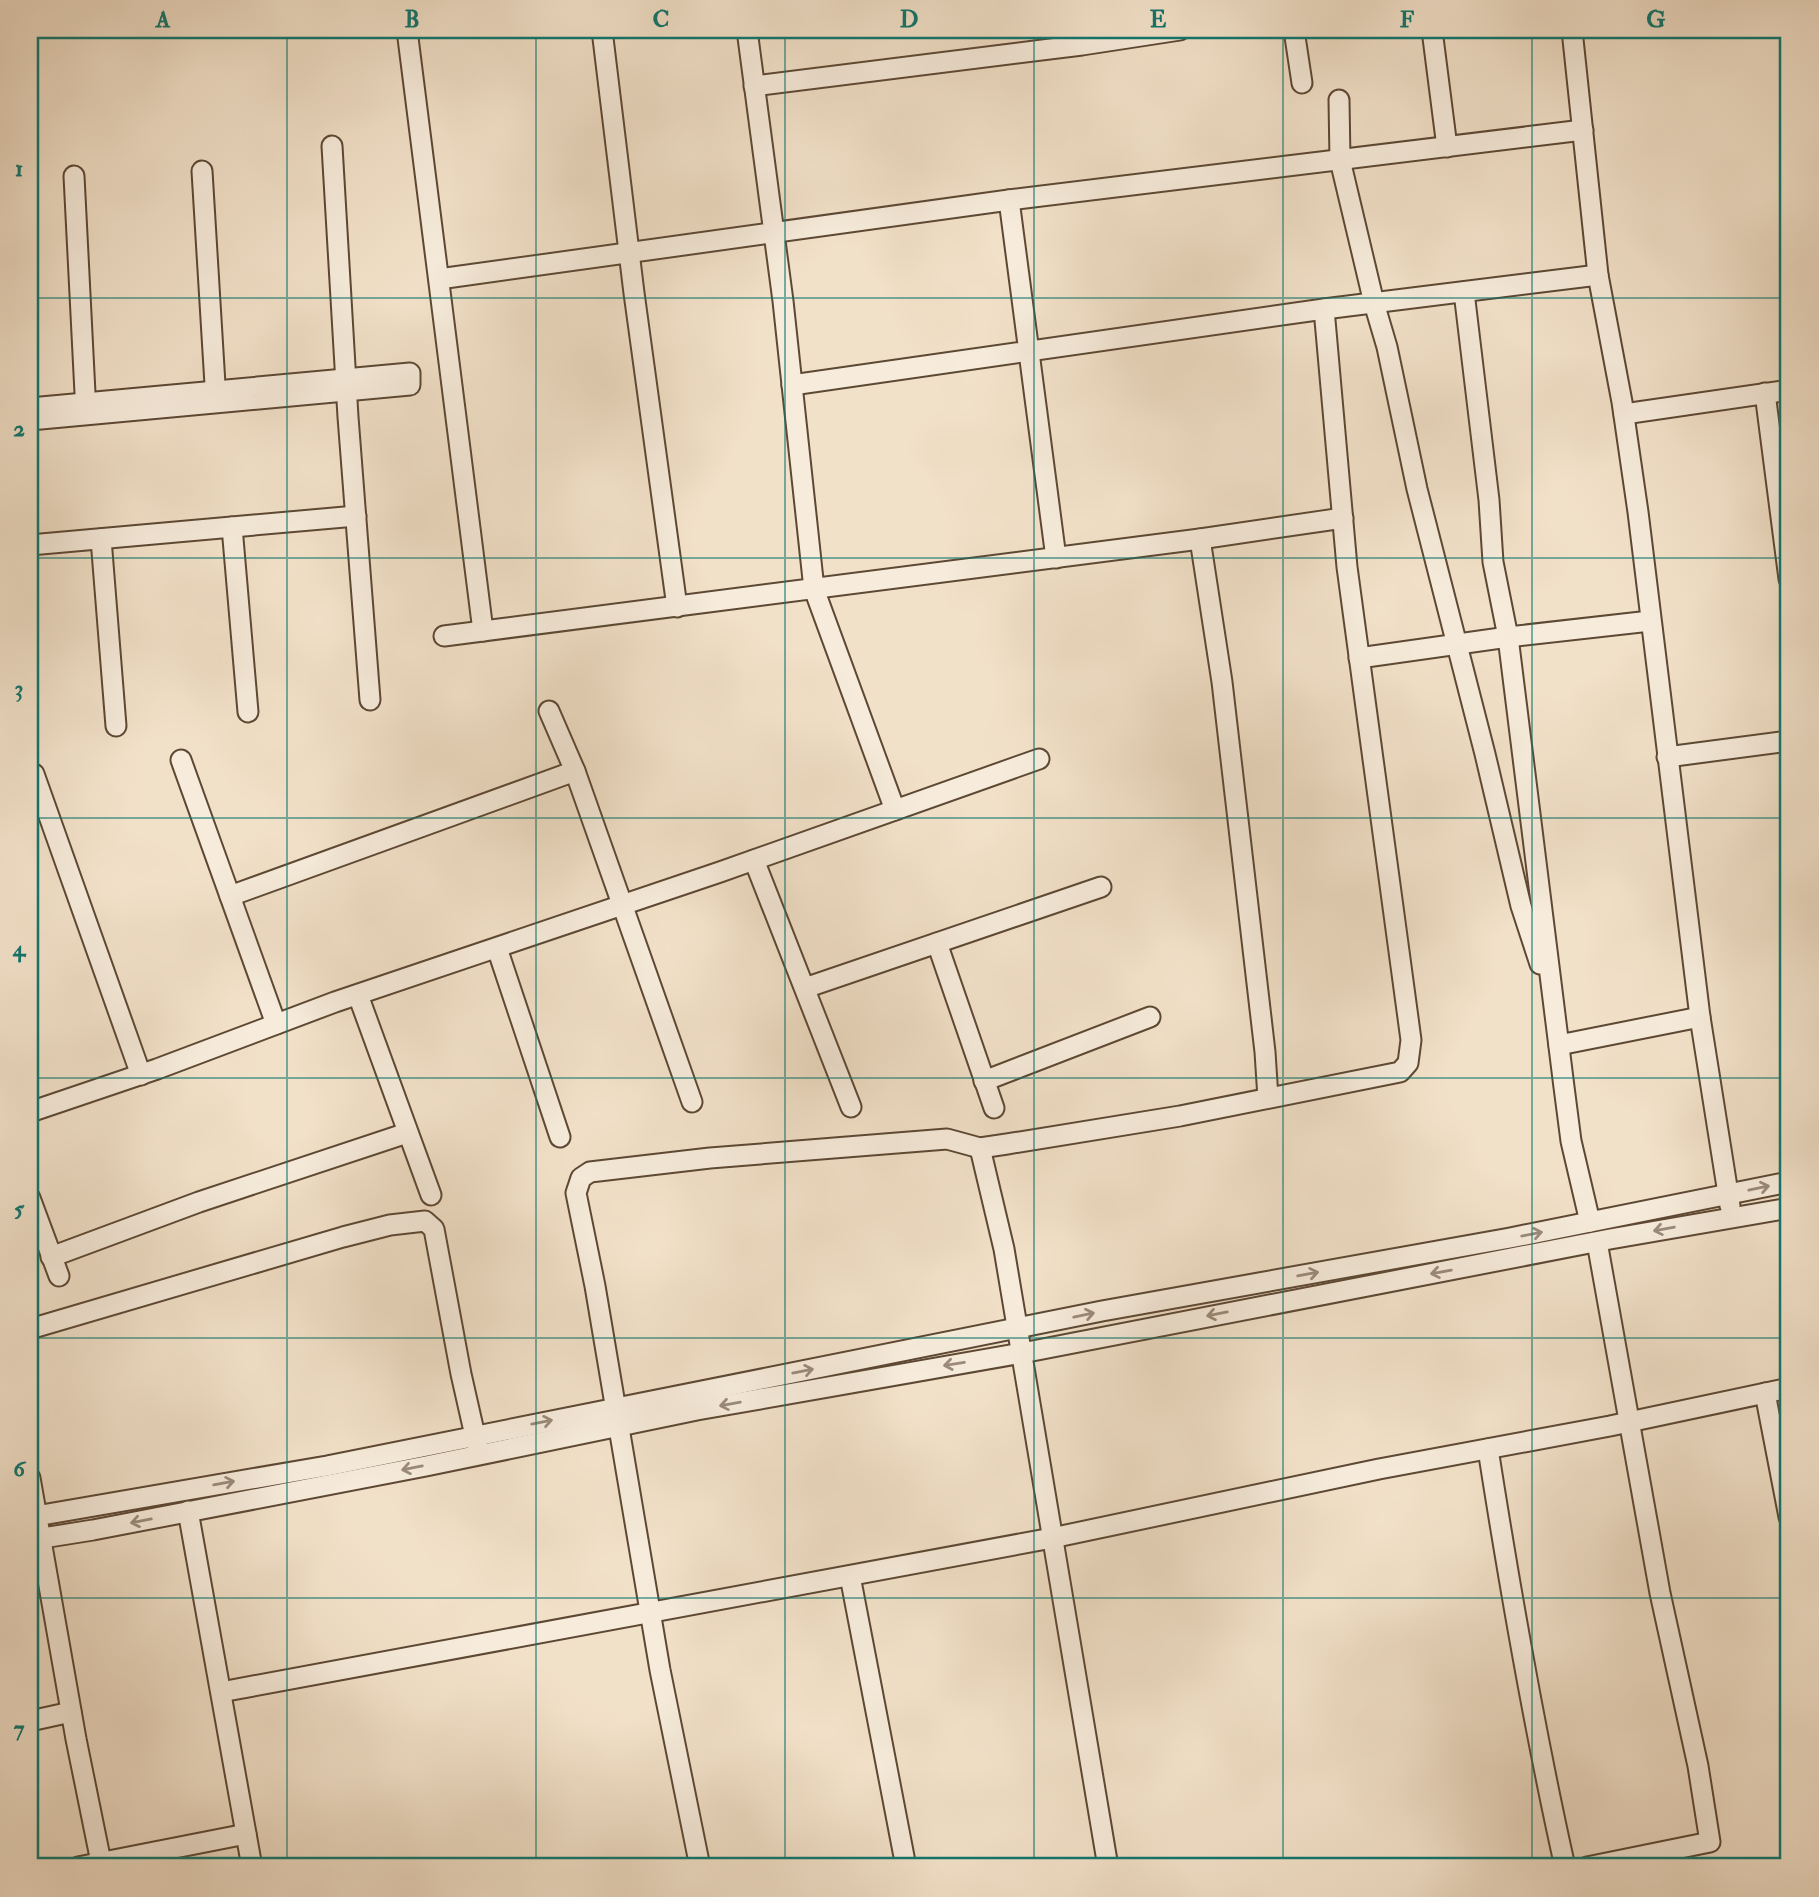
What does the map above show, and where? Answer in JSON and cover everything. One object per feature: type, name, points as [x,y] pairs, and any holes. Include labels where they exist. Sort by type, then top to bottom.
[{"type":"street","points":[[407,30],[483,631]]},
{"type":"street","points":[[602,30],[677,607]]},
{"type":"street","points":[[747,30],[774,233],[814,589],[895,810]]},
{"type":"street","points":[[754,86],[1147,32],[1180,30]]},
{"type":"street","points":[[1294,30],[1302,83]]},
{"type":"street","points":[[1432,30],[1447,147]]},
{"type":"street","points":[[1572,30],[1598,275],[1624,414],[1700,1017],[1731,1218]]},
{"type":"street","points":[[1339,100],[1340,160],[1387,347],[1417,489],[1521,906],[1554,1008]]},
{"type":"street","points":[[439,279],[1009,200],[1583,130]]},
{"type":"street","points":[[332,146],[346,385],[370,700]]},
{"type":"street","points":[[202,171],[216,397]]},
{"type":"street","points":[[74,176],[85,409]]},
{"type":"street","points":[[1009,200],[1056,558]]},
{"type":"street","points":[[792,385],[1324,309],[1598,275]]},
{"type":"street","points":[[1464,292],[1489,500],[1493,562],[1508,636],[1572,1141],[1590,1222]]},
{"type":"street","points":[[699,1867],[576,1193],[581,1178],[590,1172],[710,1158],[947,1139],[980,1148],[1180,1116],[1400,1072],[1408,1063],[1411,1040],[1347,567],[1324,309]]},
{"type":"street","points":[[30,420],[85,409],[346,385]]},
{"type":"street","points":[[1624,414],[1789,390]]},
{"type":"street","points":[[1765,393],[1789,579]]},
{"type":"street","points":[[30,408],[85,409]]},
{"type":"street","points":[[30,545],[356,516]]},
{"type":"street","points":[[444,636],[1056,558],[1343,518]]},
{"type":"street","points":[[232,527],[248,712]]},
{"type":"street","points":[[101,539],[116,726]]},
{"type":"street","points":[[1200,539],[1222,682],[1268,1098]]},
{"type":"street","points":[[1359,658],[1508,636],[1650,621]]},
{"type":"street","points":[[550,711],[575,771],[692,1102]]},
{"type":"street","points":[[1667,757],[1789,741]]},
{"type":"street","points":[[30,1112],[358,995],[622,906],[1039,759]]},
{"type":"street","points":[[181,760],[276,1024]]},
{"type":"street","points":[[230,896],[575,771]]},
{"type":"street","points":[[34,774],[141,1074]]},
{"type":"street","points":[[754,860],[851,1107]]},
{"type":"street","points":[[805,988],[1101,887]]},
{"type":"street","points":[[937,943],[994,1108]]},
{"type":"street","points":[[497,948],[560,1137]]},
{"type":"street","points":[[358,995],[431,1195]]},
{"type":"street","points":[[984,1081],[1150,1017]]},
{"type":"street","points":[[1559,1045],[1700,1017]]},
{"type":"street","points":[[30,1198],[55,1267],[199,1202],[407,1133]]},
{"type":"street","points":[[980,1148],[1004,1250],[1108,1867]]},
{"type":"street","points":[[35,1539],[188,1511],[477,1445],[618,1417],[1102,1311],[1590,1222],[1789,1182]]},
{"type":"street","points":[[618,1417],[1022,1353],[1597,1242],[1789,1208]]},
{"type":"street","points":[[30,1329],[343,1237],[390,1225],[425,1221],[434,1229],[477,1445]]},
{"type":"street","points":[[1587,1867],[1710,1842],[1698,1766],[1660,1593],[1597,1242]]},
{"type":"street","points":[[221,1692],[1052,1538],[1193,1507],[1630,1422],[1789,1388]]},
{"type":"street","points":[[1765,1393],[1789,1517]]},
{"type":"street","points":[[33,1517],[327,1466],[477,1445]]},
{"type":"street","points":[[1488,1448],[1519,1645],[1540,1758],[1565,1867]]},
{"type":"street","points":[[30,1478],[35,1539],[102,1865]]},
{"type":"street","points":[[188,1511],[252,1867]]},
{"type":"street","points":[[850,1576],[906,1867]]},
{"type":"street","points":[[30,1721],[72,1712]]},
{"type":"street","points":[[78,1867],[102,1865],[246,1834]]}]
